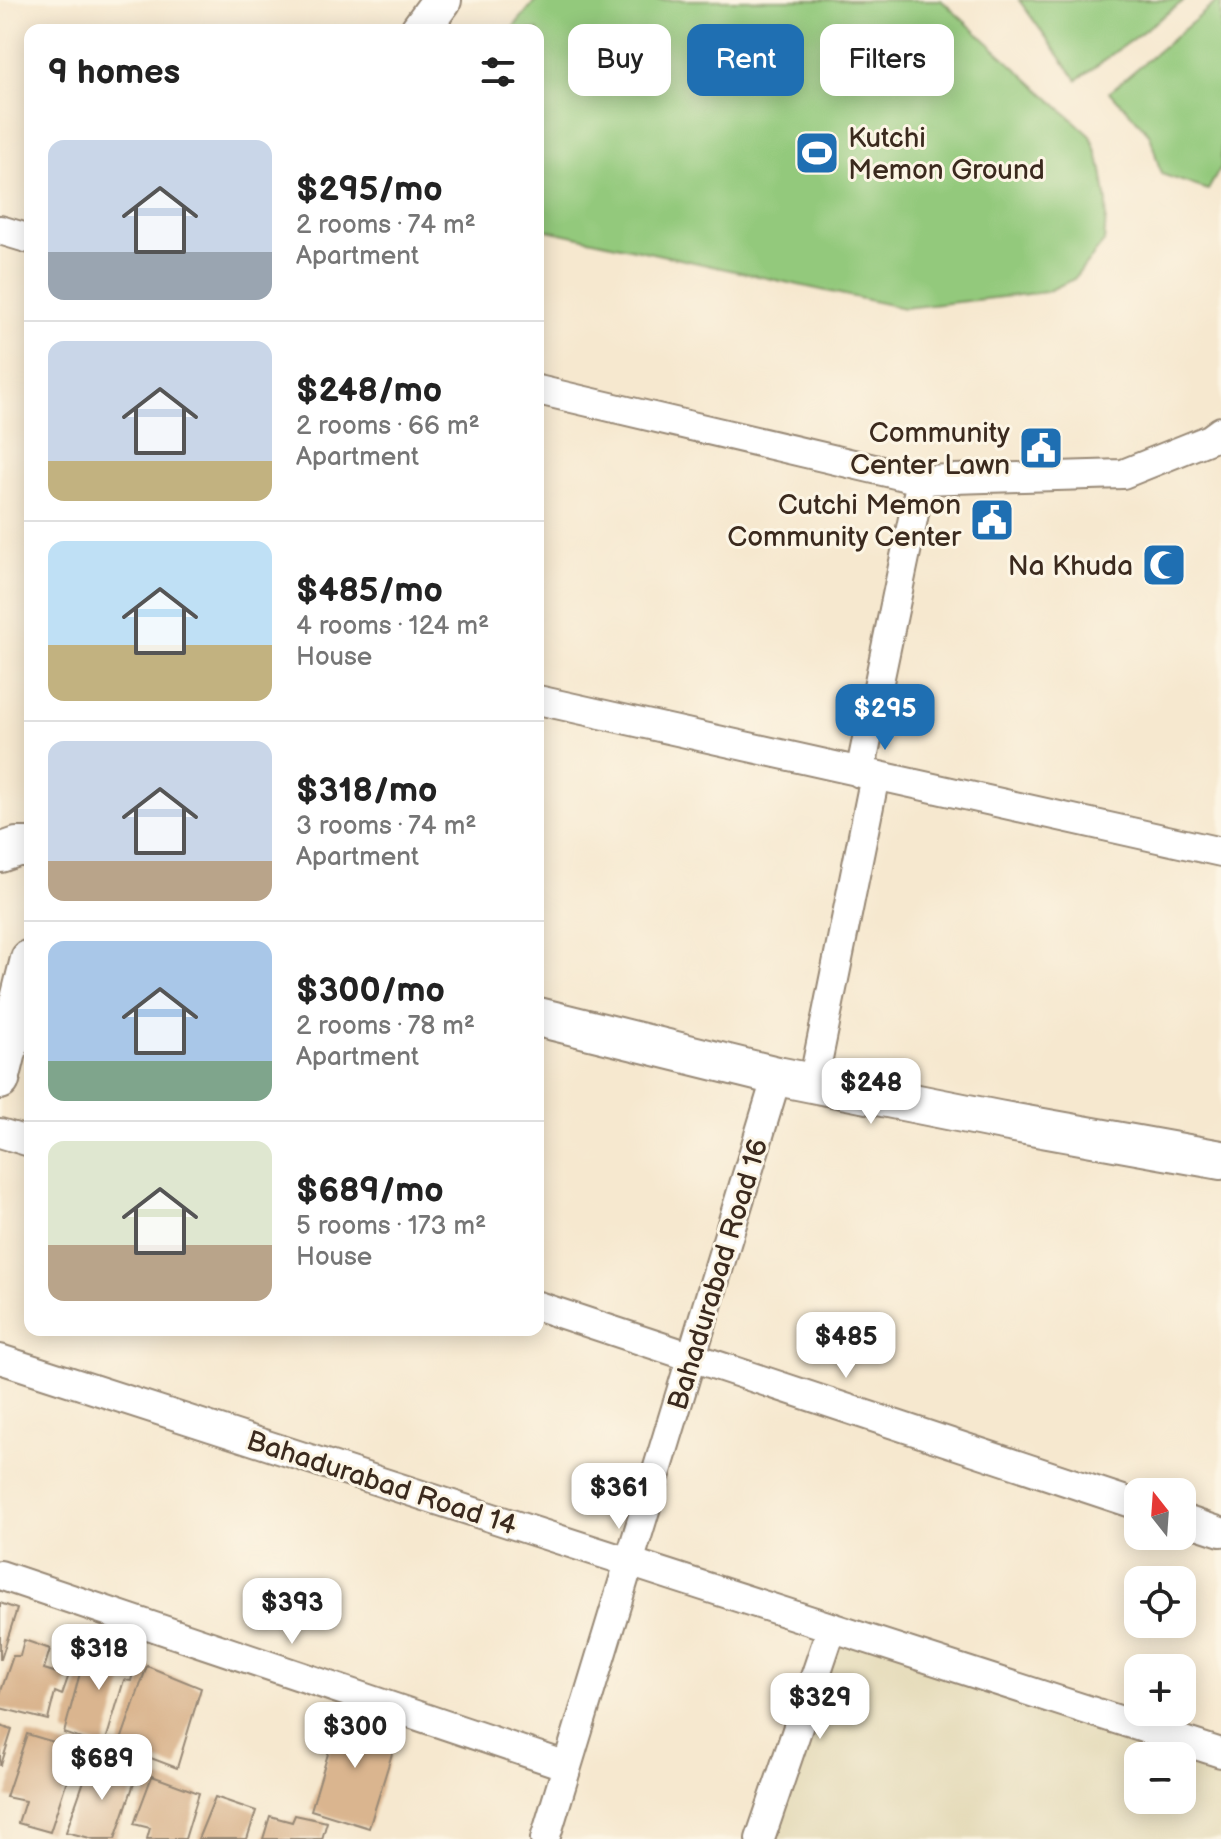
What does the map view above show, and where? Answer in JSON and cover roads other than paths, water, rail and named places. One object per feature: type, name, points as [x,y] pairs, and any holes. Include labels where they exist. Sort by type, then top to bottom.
[{"type":"street","points":[[424,24],[442,0]]},
{"type":"street","points":[[0,230],[24,237]]},
{"type":"street","points":[[544,391],[921,480],[1123,474],[1210,439],[1221,431]]},
{"type":"street","name":"Bahadurabad Road 16","points":[[545,1839],[692,1356],[795,1080],[867,775],[921,480]]},
{"type":"street","points":[[544,701],[1221,852]]},
{"type":"street","points":[[0,947],[24,955]]},
{"type":"street","points":[[0,1080],[24,981]]},
{"type":"street","points":[[544,1018],[795,1080],[1221,1160]]},
{"type":"street","points":[[0,1133],[24,1140]]},
{"type":"street","points":[[544,1308],[1124,1500]]},
{"type":"street","name":"Bahadurabad Road 14","points":[[0,1359],[1221,1753]]},
{"type":"street","points":[[1196,1524],[1221,1532]]},
{"type":"street","points":[[0,1575],[567,1766]]},
{"type":"street","points":[[760,1839],[832,1627]]},
{"type":"place","name":"Kutchi Memon Ground","points":[[817,153]]},
{"type":"place","name":"Community Center Lawn","points":[[1041,448]]},
{"type":"place","name":"Cutchi Memon Community Center","points":[[992,520]]},
{"type":"place","name":"Na Khuda","points":[[1164,565]]}]
